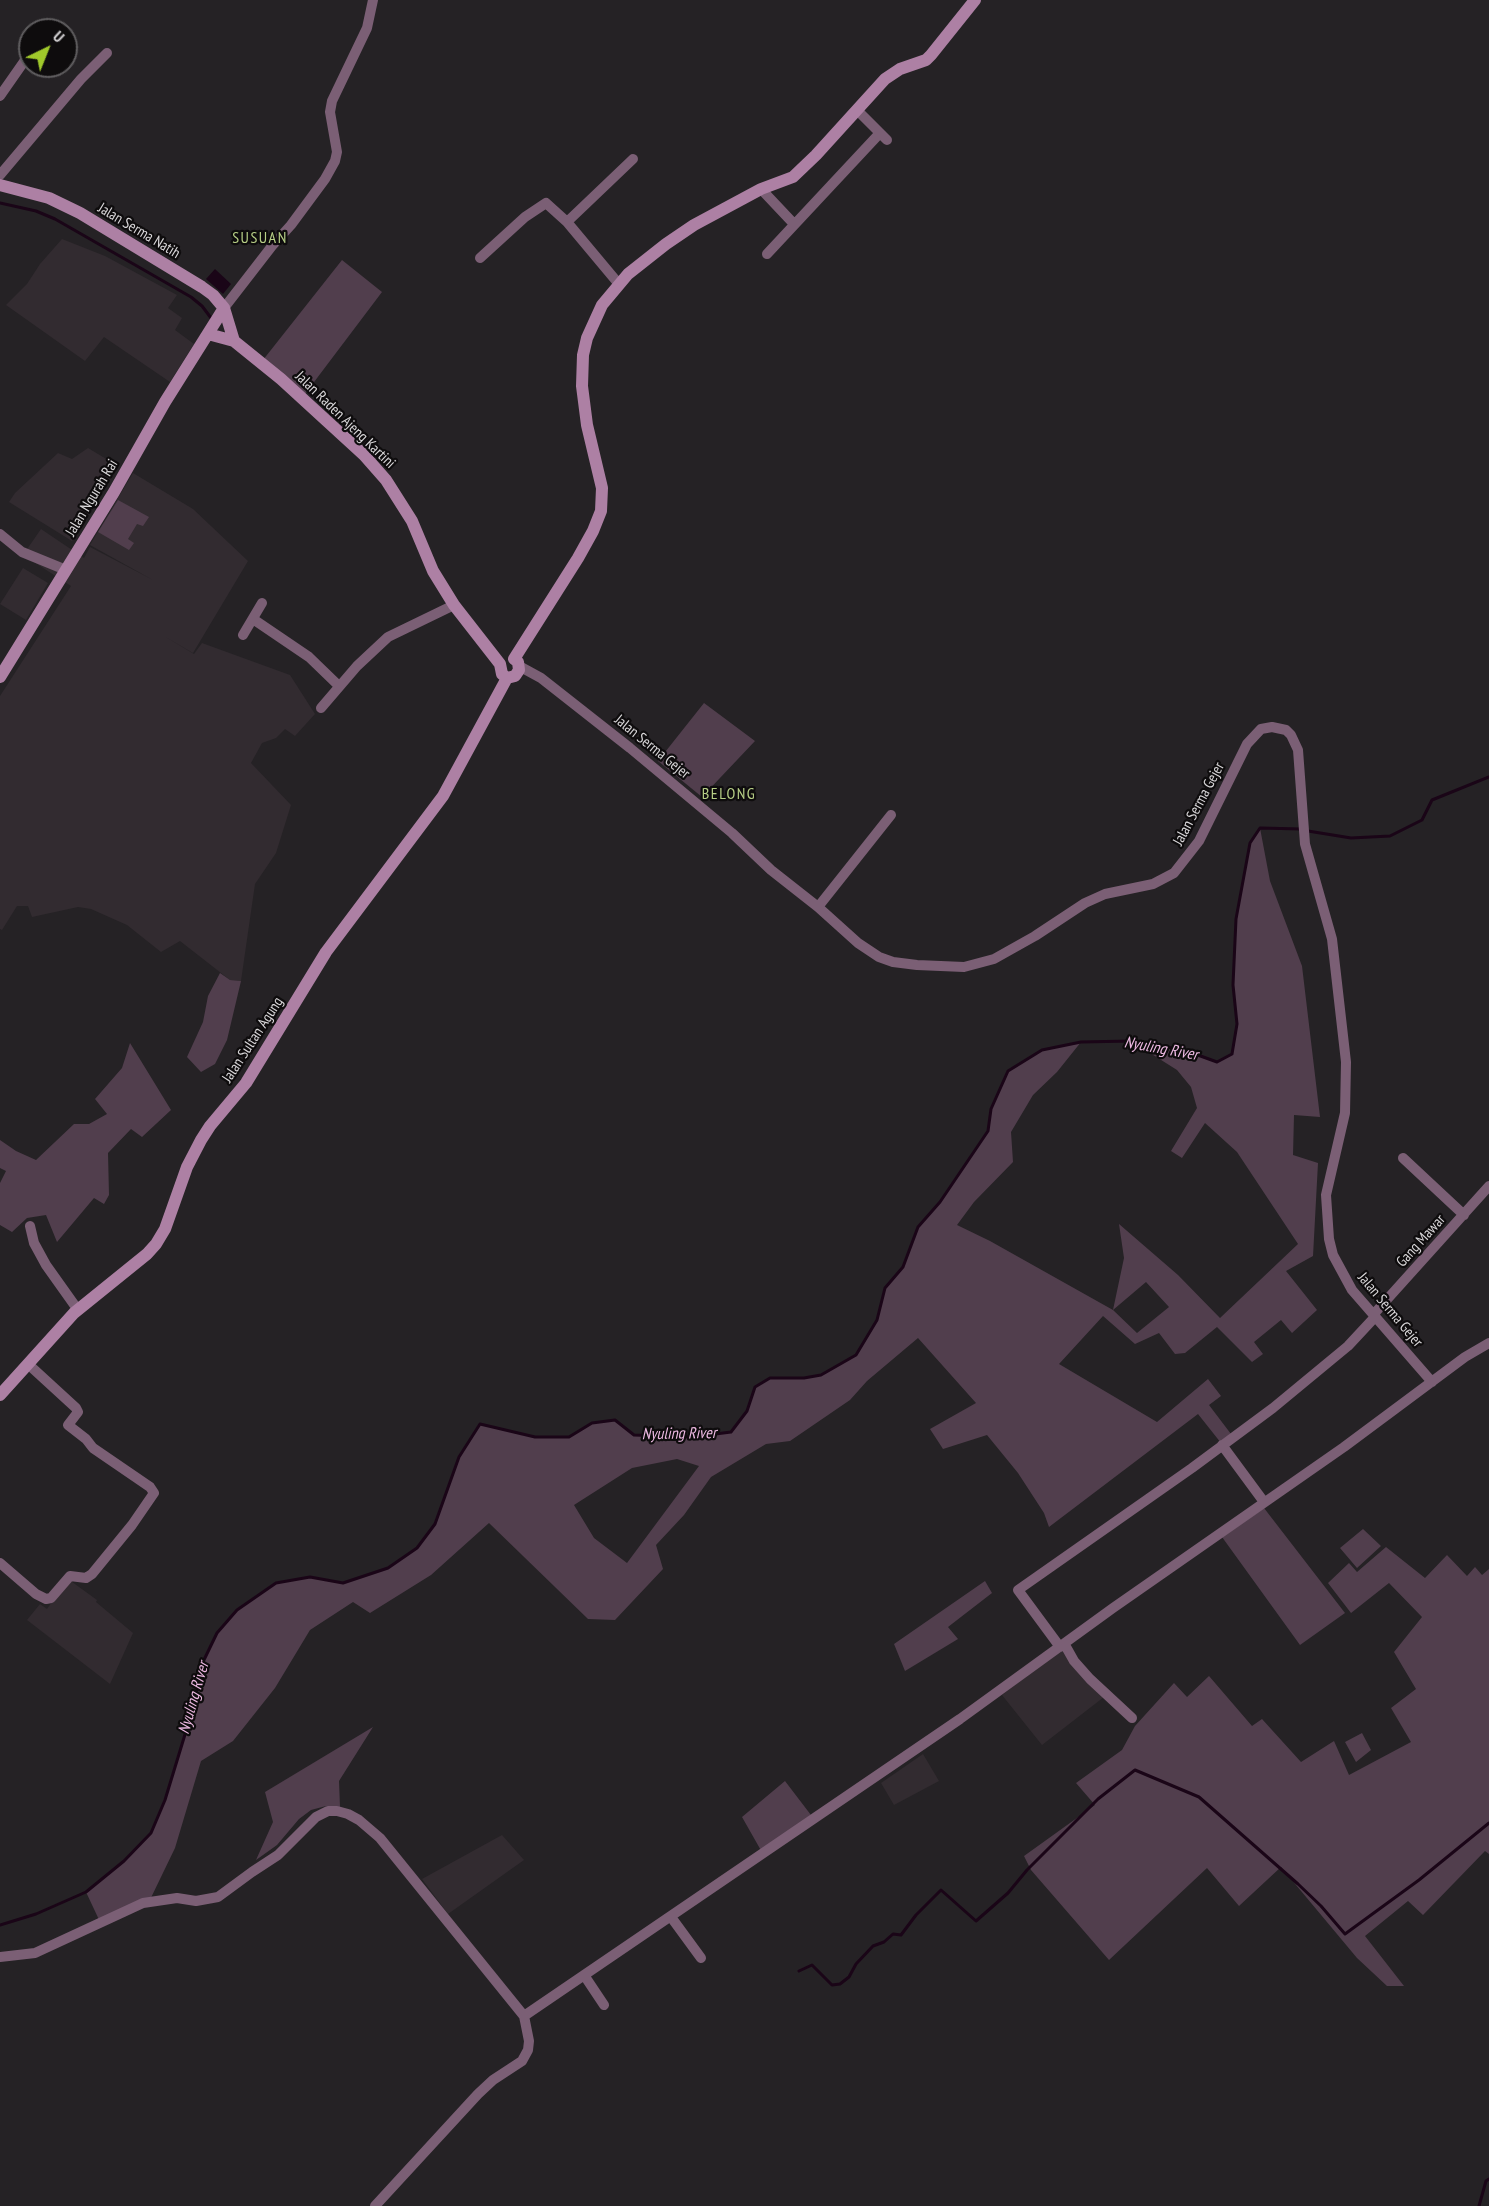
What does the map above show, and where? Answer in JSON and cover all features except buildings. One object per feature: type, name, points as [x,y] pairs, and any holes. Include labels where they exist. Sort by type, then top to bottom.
[{"type":"street","points":[[208,334],[224,308],[325,179],[335,161],[337,152],[330,112],[332,101],[367,28],[373,0]]},
{"type":"street","name":"Jalan Sultan Agung","points":[[0,1395],[78,1310],[147,1254],[156,1244],[165,1229],[187,1167],[201,1140],[258,1065],[326,952],[443,796],[578,558],[601,511],[602,488],[587,425],[582,386],[583,356],[593,321],[618,284],[639,264],[685,231],[761,189],[793,177],[885,79],[900,69],[926,60],[975,0]]},
{"type":"street","points":[[0,175],[81,79],[106,53]]},
{"type":"street","points":[[0,96],[18,70]]},
{"type":"street","points":[[767,254],[794,224],[883,137],[857,110]]},
{"type":"street","points":[[567,222],[633,159]]},
{"type":"street","name":"Jalan Serma Natih","points":[[0,185],[49,198],[80,213],[202,287],[224,308]]},
{"type":"street","points":[[761,189],[794,224]]},
{"type":"street","points":[[480,258],[542,204],[550,205],[618,284]]},
{"type":"street","points":[[224,308],[234,341]]},
{"type":"street","name":"Jalan Raden Ajeng Kartini","points":[[208,334],[234,341],[281,379],[364,455],[386,480],[407,512],[433,570],[454,605],[500,664],[506,658],[515,669]]},
{"type":"street","name":"Jalan Ngurah Rai","points":[[0,677],[208,334]]},
{"type":"street","points":[[0,534],[22,552],[66,570]]},
{"type":"street","points":[[243,635],[261,603]]},
{"type":"street","points":[[321,708],[339,686],[388,637],[454,605]]},
{"type":"street","points":[[253,619],[309,657],[339,686]]},
{"type":"street","name":"Jalan Serma Gejer","points":[[515,669],[541,678],[732,833],[771,870],[818,907],[858,944],[879,957],[893,962],[964,967],[994,959],[1035,936],[1085,903],[1105,894],[1153,884],[1174,873],[1199,841],[1247,744],[1255,734],[1265,728],[1286,730],[1295,741],[1298,750],[1305,844],[1332,939],[1346,1062],[1345,1113],[1326,1195],[1329,1239],[1333,1255],[1352,1290],[1432,1382]]},
{"type":"street","points":[[818,907],[891,815]]},
{"type":"street","points":[[1403,1158],[1464,1215]]},
{"type":"street","name":"Gang Mawar","points":[[1062,1646],[1018,1590],[1192,1468],[1321,1370],[1374,1316],[1489,1186]]},
{"type":"street","points":[[30,1226],[34,1243],[46,1265],[78,1310]]},
{"type":"street","points":[[524,2016],[960,1719],[1113,1608],[1344,1448],[1432,1382],[1489,1343]]},
{"type":"street","points":[[0,1563],[36,1594],[46,1599],[51,1598],[70,1576],[86,1578],[92,1574],[132,1526],[154,1494],[150,1486],[93,1448],[86,1439],[68,1425],[78,1412],[76,1408],[27,1365]]},
{"type":"street","points":[[1222,1445],[1264,1502]]},
{"type":"street","points":[[1062,1646],[1090,1679],[1132,1718]]},
{"type":"street","points":[[0,1958],[35,1953],[143,1903],[177,1898],[196,1901],[218,1897],[278,1855],[316,1817],[328,1811],[337,1811],[359,1820],[380,1838],[524,2016],[529,2041],[525,2057],[510,2070],[492,2080],[375,2206]]},
{"type":"street","points":[[671,1917],[701,1958]]},
{"type":"street","points":[[584,1975],[604,2005]]},
{"type":"shaded area","points":[[62,239],[105,256],[177,295],[168,308],[182,318],[175,330],[194,344],[170,382],[104,337],[85,361],[6,305],[27,284],[40,264]]},
{"type":"shaded area","points":[[342,260],[382,292],[305,394],[263,360]]},
{"type":"shaded area","points":[[215,269],[231,284],[223,294],[206,279]]},
{"type":"shaded area","points":[[88,448],[118,466],[72,541],[9,502],[15,493],[58,453],[72,459]]},
{"type":"shaded area","points":[[133,473],[193,509],[248,561],[193,653],[164,636],[194,654],[202,643],[290,675],[315,714],[295,736],[285,729],[276,738],[262,743],[251,763],[291,805],[276,853],[255,884],[241,981],[230,980],[180,941],[161,952],[127,925],[91,909],[78,907],[32,917],[28,906],[17,906],[2,930],[0,929],[0,696],[71,586],[23,555],[41,529],[84,558],[90,547],[153,580],[90,545]]},
{"type":"shaded area","points":[[118,500],[149,517],[143,526],[137,524],[128,539],[134,543],[129,550],[98,532]]},
{"type":"shaded area","points":[[23,568],[48,583],[26,620],[0,604]]},
{"type":"shaded area","points":[[704,703],[755,741],[702,797],[658,761]]},
{"type":"shaded area","points":[[1260,828],[1270,881],[1302,966],[1320,1117],[1294,1115],[1293,1155],[1318,1163],[1313,1256],[1286,1271],[1317,1310],[1292,1333],[1281,1320],[1254,1342],[1263,1354],[1252,1362],[1217,1327],[1185,1353],[1175,1354],[1159,1333],[1135,1344],[1103,1316],[1059,1364],[1157,1422],[1208,1379],[1221,1396],[1209,1405],[1231,1434],[1221,1443],[1198,1414],[1049,1527],[1044,1513],[1018,1473],[987,1435],[943,1449],[930,1429],[976,1403],[918,1338],[867,1381],[850,1400],[790,1441],[766,1444],[711,1477],[684,1515],[656,1545],[663,1569],[615,1620],[588,1619],[489,1523],[431,1575],[370,1613],[353,1602],[310,1630],[275,1688],[233,1741],[201,1761],[175,1848],[147,1906],[101,1924],[86,1892],[124,1861],[151,1833],[165,1800],[194,1705],[202,1664],[217,1633],[237,1610],[276,1583],[310,1577],[343,1583],[388,1568],[417,1548],[435,1524],[459,1457],[480,1424],[535,1437],[569,1437],[592,1423],[615,1420],[634,1435],[692,1437],[731,1432],[747,1411],[755,1387],[770,1378],[804,1378],[821,1375],[855,1355],[877,1320],[885,1288],[903,1267],[918,1227],[940,1202],[988,1131],[991,1109],[1008,1071],[1042,1050],[1081,1042],[1057,1072],[1033,1095],[1011,1132],[1013,1162],[974,1202],[957,1225],[1113,1310],[1124,1258],[1119,1224],[1178,1275],[1220,1318],[1298,1244],[1237,1152],[1205,1123],[1182,1158],[1171,1151],[1197,1108],[1191,1087],[1177,1070],[1131,1041],[1184,1050],[1217,1061],[1232,1054],[1237,1024],[1233,985],[1236,919],[1250,843]],"holes":[[[1146,1282],[1169,1307],[1137,1333],[1113,1310]],[[677,1459],[699,1466],[627,1563],[594,1538],[574,1505],[632,1468]]]},
{"type":"shaded area","points":[[220,973],[230,980],[241,981],[227,1040],[215,1064],[201,1072],[187,1057],[203,1022],[208,996]]},
{"type":"shaded area","points":[[130,1043],[171,1110],[142,1137],[131,1129],[108,1153],[109,1195],[104,1204],[94,1198],[57,1242],[46,1215],[27,1218],[12,1232],[0,1225],[0,1183],[6,1171],[0,1168],[0,1140],[16,1151],[36,1160],[74,1124],[89,1124],[107,1114],[95,1099],[122,1068]]},
{"type":"shaded area","points":[[1264,1508],[1345,1613],[1300,1645],[1222,1537]]},
{"type":"shaded area","points":[[1363,1529],[1381,1546],[1357,1568],[1340,1548]]},
{"type":"shaded area","points":[[1386,1547],[1425,1578],[1447,1555],[1467,1576],[1475,1567],[1482,1575],[1489,1569],[1489,1854],[1485,1851],[1423,1915],[1408,1901],[1365,1936],[1404,1986],[1387,1986],[1357,1958],[1281,1867],[1239,1906],[1207,1868],[1109,1960],[1031,1870],[1024,1856],[1095,1805],[1076,1783],[1122,1750],[1135,1726],[1174,1683],[1187,1697],[1209,1676],[1252,1726],[1262,1719],[1301,1762],[1334,1741],[1349,1775],[1411,1742],[1391,1708],[1416,1689],[1394,1652],[1422,1617],[1389,1583],[1351,1613],[1328,1583],[1349,1563],[1357,1572]]},
{"type":"shaded area","points":[[68,1579],[97,1600],[96,1602],[133,1633],[110,1684],[27,1620],[40,1604],[47,1609]]},
{"type":"shaded area","points":[[985,1581],[992,1593],[948,1627],[958,1639],[905,1671],[894,1644]]},
{"type":"shaded area","points":[[1062,1648],[1104,1697],[1042,1745],[1002,1695]]},
{"type":"shaded area","points":[[373,1727],[339,1781],[340,1807],[326,1806],[311,1810],[299,1819],[277,1845],[256,1860],[273,1822],[265,1792]]},
{"type":"shaded area","points":[[1362,1733],[1371,1750],[1356,1762],[1345,1742]]},
{"type":"shaded area","points":[[923,1754],[939,1781],[894,1805],[881,1783]]},
{"type":"shaded area","points":[[785,1781],[814,1819],[763,1854],[742,1817]]},
{"type":"shaded area","points":[[502,1835],[524,1860],[448,1914],[422,1879]]},
{"type":"waterway","points":[[0,203],[36,211],[55,219],[191,297],[211,318]]},
{"type":"waterway","name":"Nyuling River","points":[[1308,831],[1351,838],[1390,836],[1422,820],[1432,800],[1489,777]]},
{"type":"waterway","name":"Nyuling River","points":[[0,1925],[36,1914],[86,1892],[124,1861],[151,1833],[165,1800],[194,1705],[202,1664],[217,1633],[237,1610],[276,1583],[310,1577],[343,1583],[388,1568],[417,1548],[435,1524],[459,1457],[480,1424],[535,1437],[569,1437],[592,1423],[615,1420],[634,1435],[692,1437],[731,1432],[747,1411],[755,1387],[770,1378],[804,1378],[821,1375],[856,1355],[877,1320],[885,1288],[903,1267],[918,1227],[940,1202],[988,1131],[991,1109],[1008,1071],[1042,1050],[1081,1042],[1131,1041],[1184,1050],[1217,1062],[1232,1054],[1237,1024],[1233,985],[1236,919],[1250,843],[1260,828],[1301,829]]},
{"type":"waterway","points":[[799,1971],[812,1965],[832,1985],[840,1984],[849,1977],[856,1964],[873,1946],[884,1942],[893,1934],[901,1935],[916,1915],[941,1890],[976,1921],[1008,1893],[1027,1870],[1098,1799],[1135,1770],[1199,1797],[1298,1884],[1345,1934],[1419,1880],[1489,1823]]},
{"type":"waterway","points":[[1479,2206],[1486,2181],[1489,2179]]},
{"type":"district","name":"SUSUAN","points":[[260,238]]},
{"type":"district","name":"BELONG","points":[[729,794]]}]
